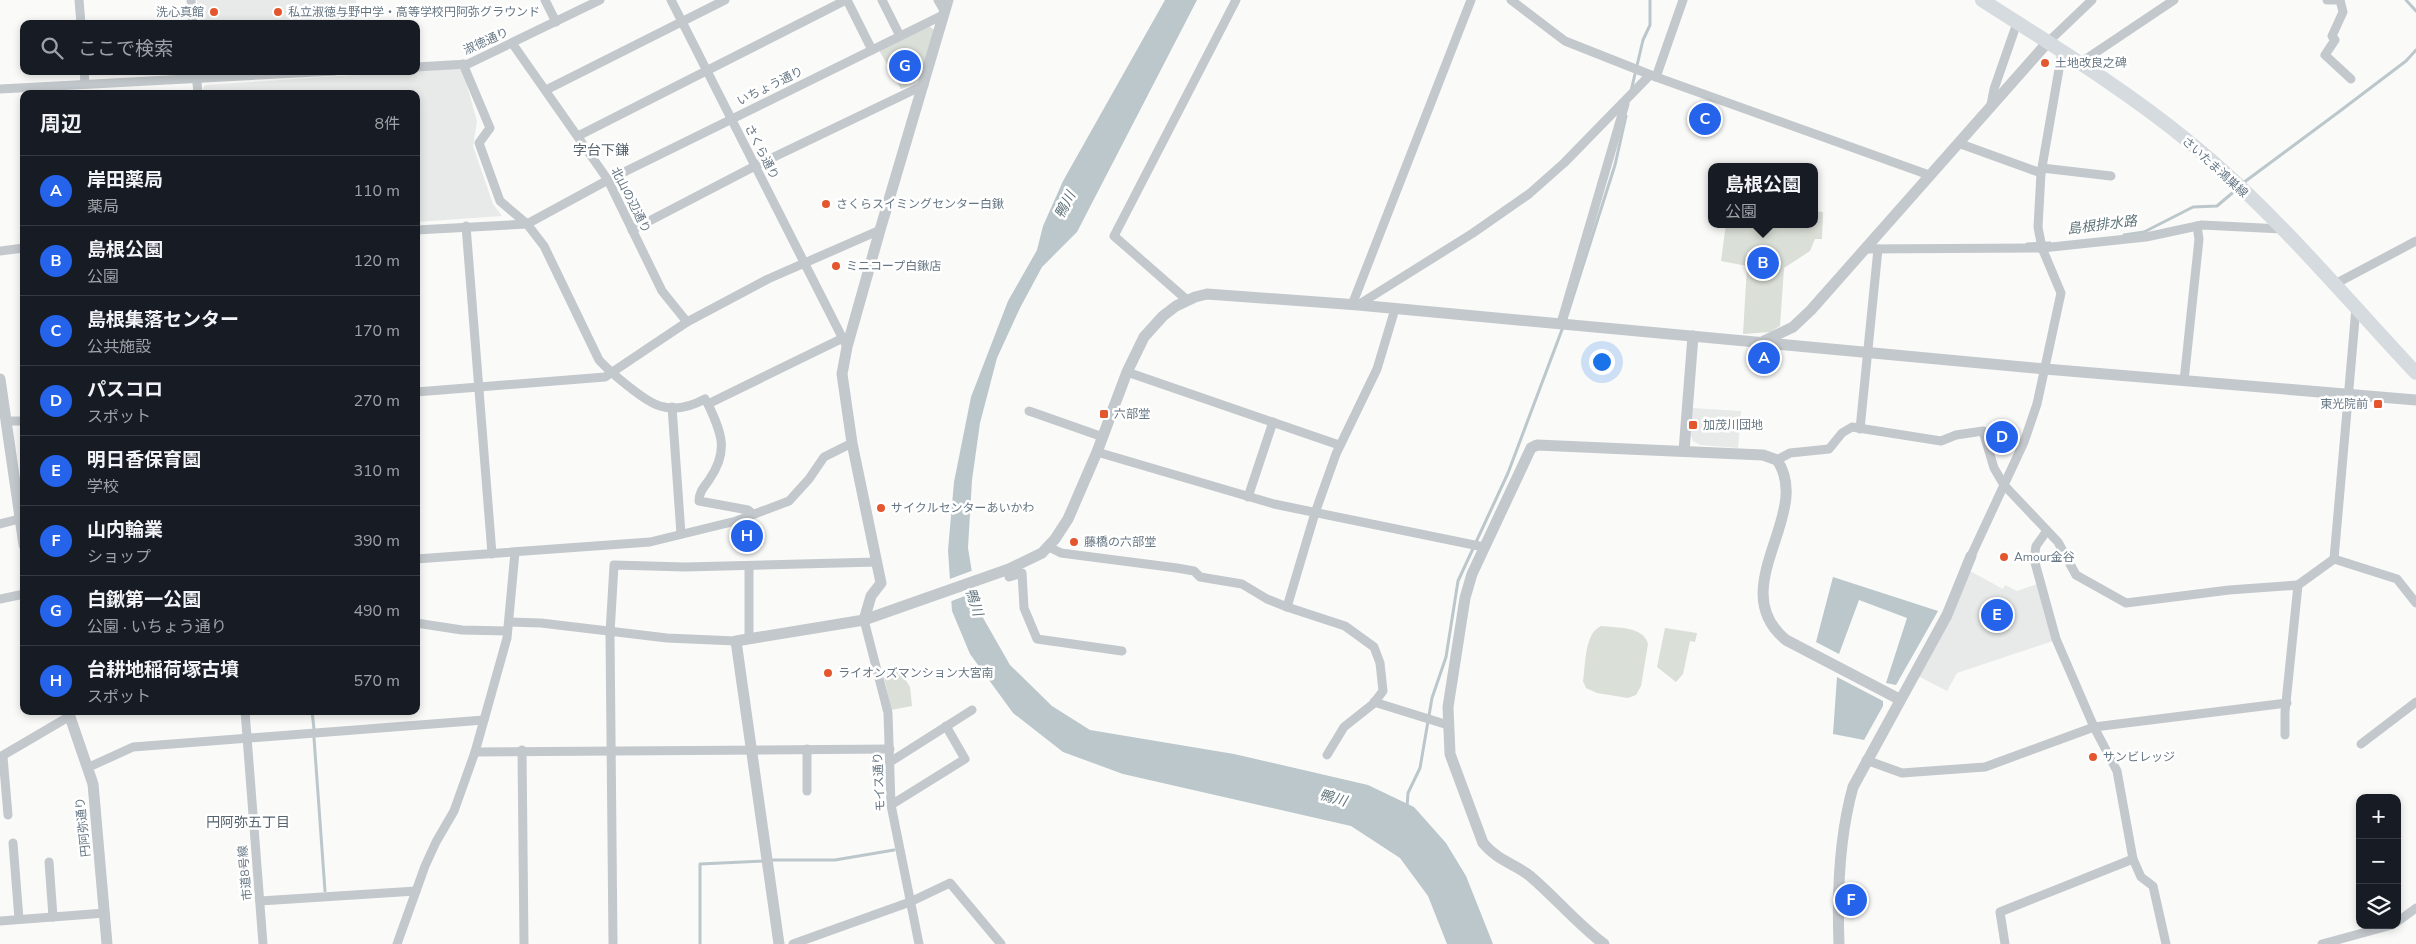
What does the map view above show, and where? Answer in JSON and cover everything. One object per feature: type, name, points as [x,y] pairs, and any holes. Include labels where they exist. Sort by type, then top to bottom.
[{"type":"main road","name":"さいたま鴻巣線","points":[[1982,0],[2118,89],[2188,141],[2282,229],[2416,373]]},
{"type":"street","points":[[79,0],[81,20]]},
{"type":"street","points":[[191,0],[193,20]]},
{"type":"street","points":[[545,0],[556,22]]},
{"type":"street","name":"淑徳通り","points":[[420,67],[468,64],[600,0]]},
{"type":"street","name":"さくら通り","points":[[672,0],[845,343]]},
{"type":"street","points":[[546,90],[725,0]]},
{"type":"street","points":[[578,136],[847,0],[872,50]]},
{"type":"street","points":[[882,0],[900,36]]},
{"type":"street","points":[[938,0],[944,13]]},
{"type":"street","points":[[864,620],[871,596],[881,583],[852,443],[842,374],[845,343],[924,86],[948,0]]},
{"type":"street","points":[[1188,300],[1114,236],[1236,0]]},
{"type":"street","points":[[1355,305],[1471,0]]},
{"type":"street","points":[[1511,0],[1565,41],[1653,76],[1929,175]]},
{"type":"street","points":[[1355,305],[1510,208],[1564,163],[1653,76],[1683,0]]},
{"type":"street","points":[[1760,343],[1793,327],[1811,310],[2047,43],[2092,0]]},
{"type":"street","points":[[2080,63],[2174,0]]},
{"type":"street","points":[[2327,0],[2338,0],[2343,12],[2332,36],[2335,40],[2325,55],[2352,79]]},
{"type":"street","name":"いちょう通り","points":[[527,224],[608,180],[944,13]]},
{"type":"street","points":[[1992,105],[1994,89],[2017,23]]},
{"type":"street","name":"北山の辺通り","points":[[512,43],[608,180],[662,291],[688,322]]},
{"type":"street","points":[[1839,944],[1839,884],[1846,810],[1852,787],[1947,614],[1971,556],[2024,442],[2038,404],[2061,293],[2042,247],[2038,227],[2042,171],[2062,52]]},
{"type":"street","points":[[463,64],[490,128],[480,143],[500,201],[527,224],[544,246],[599,360],[611,373],[660,406],[689,407],[705,399],[720,432],[721,459],[699,495],[699,501],[748,510],[753,514]]},
{"type":"street","points":[[84,75],[85,83]]},
{"type":"street","points":[[0,89],[197,75],[198,90]]},
{"type":"street","points":[[632,230],[755,166],[924,86]]},
{"type":"street","points":[[1561,323],[1626,101]]},
{"type":"street","points":[[1958,143],[2042,171],[2111,176]]},
{"type":"street","points":[[420,230],[527,224]]},
{"type":"street","points":[[466,226],[492,554]]},
{"type":"street","points":[[2184,381],[2199,239],[2197,226]]},
{"type":"street","points":[[1865,249],[2042,247],[2146,237],[2197,226],[2282,229]]},
{"type":"street","points":[[420,392],[605,377],[688,322],[803,262],[880,230]]},
{"type":"street","points":[[2335,284],[2416,241]]},
{"type":"street","points":[[0,252],[20,249]]},
{"type":"street","points":[[1860,429],[1878,249]]},
{"type":"street","points":[[420,624],[462,630],[541,623],[610,633],[736,641],[864,620],[1006,574],[1032,560],[1050,547],[1068,519],[1097,452],[1127,372],[1138,347],[1150,329],[1163,316],[1188,300],[1207,294],[1561,323],[2045,369],[2416,400]]},
{"type":"street","points":[[1776,460],[1790,453],[1829,449],[1842,433],[1852,427],[1941,441],[1956,435],[1983,430],[1994,468],[2004,485],[2046,532],[2058,542],[2076,575],[2126,603],[2229,590],[2298,585],[2334,559],[2350,395],[2356,308]]},
{"type":"street","points":[[1287,607],[1315,513],[1339,445],[1377,369],[1395,309]]},
{"type":"street","points":[[1684,451],[1693,336]]},
{"type":"street","points":[[708,404],[845,343]]},
{"type":"street","points":[[1127,372],[1339,445]]},
{"type":"street","points":[[0,379],[20,523]]},
{"type":"street","points":[[672,407],[681,534]]},
{"type":"street","points":[[1029,411],[1103,437]]},
{"type":"street","points":[[7,421],[20,421]]},
{"type":"street","points":[[1248,497],[1273,422]]},
{"type":"street","points":[[420,560],[650,542],[681,534],[753,514],[789,501],[809,479],[824,457],[852,443]]},
{"type":"street","points":[[1604,944],[1576,922],[1527,874],[1502,861],[1484,843],[1450,754],[1448,707],[1465,598],[1472,574],[1531,448],[1538,445],[1763,454],[1776,460],[1783,472],[1786,492],[1762,592],[1767,619],[1772,627],[1786,640],[1899,700]]},
{"type":"street","points":[[1097,452],[1248,497],[1315,513],[1484,547]]},
{"type":"street","points":[[0,524],[19,518]]},
{"type":"street","points":[[2046,532],[2036,546],[2034,559],[2056,639],[2094,727],[2117,771],[2133,859],[2140,876],[2153,886],[2166,944]]},
{"type":"street","points":[[1050,547],[1061,554],[1194,571],[1200,577],[1242,584],[1267,599],[1345,626],[1374,647],[1380,663],[1383,691],[1374,702],[1344,727],[1327,755]]},
{"type":"street","points":[[397,944],[416,890],[436,842],[454,811],[475,752],[508,627],[515,552]]},
{"type":"street","points":[[2334,559],[2397,579],[2416,603]]},
{"type":"street","points":[[613,944],[610,633],[614,565],[749,566],[877,562]]},
{"type":"street","points":[[749,566],[749,638]]},
{"type":"street","points":[[1006,574],[1022,573],[1024,608],[1038,639],[1122,652]]},
{"type":"street","points":[[2285,736],[2298,585]]},
{"type":"street","points":[[0,598],[20,595]]},
{"type":"street","name":"モイス通り","points":[[864,620],[888,713],[891,805],[919,944]]},
{"type":"street","points":[[736,641],[779,944]]},
{"type":"street","points":[[1374,702],[1448,725]]},
{"type":"street","points":[[2362,744],[2416,702]]},
{"type":"street","points":[[1866,760],[1902,773],[1985,767],[2094,727],[2287,703]]},
{"type":"street","points":[[890,762],[972,710]]},
{"type":"street","points":[[8,815],[2,757],[67,715]]},
{"type":"street","name":"円阿弥通り","points":[[69,715],[89,766],[95,799],[107,944]]},
{"type":"street","name":"市道8号線","points":[[245,715],[263,944]]},
{"type":"street","points":[[89,766],[133,747],[484,720]]},
{"type":"street","points":[[891,805],[965,759],[946,726]]},
{"type":"street","points":[[807,749],[807,791]]},
{"type":"street","points":[[475,752],[522,750],[890,749]]},
{"type":"street","points":[[522,750],[524,944]]},
{"type":"street","points":[[13,843],[19,919]]},
{"type":"street","points":[[2005,944],[2000,912],[2133,859]]},
{"type":"street","points":[[49,862],[53,917]]},
{"type":"street","points":[[793,944],[910,902],[950,883],[1001,944]]},
{"type":"street","points":[[260,901],[416,890]]},
{"type":"street","points":[[2401,919],[2416,908]]},
{"type":"street","points":[[0,921],[105,913]]},
{"type":"street","points":[[2322,944],[2377,929]]},
{"type":"shaded area","name":"私立淑徳与野中学・高等学校円阿弥グラウンド","points":[[197,0],[356,0],[358,20],[200,20]]},
{"type":"shaded area","points":[[928,25],[934,30],[918,83],[901,89],[879,50]]},
{"type":"shaded area","points":[[462,68],[477,121],[473,146],[493,204],[502,216],[420,222],[420,90],[203,90],[205,85],[356,75],[420,75],[420,71]]},
{"type":"shaded area","points":[[1818,211],[1823,212],[1822,239],[1815,239],[1810,251],[1784,268],[1780,326],[1770,332],[1743,334],[1747,266],[1721,261],[1725,228],[1818,228]]},
{"type":"shaded area","points":[[1692,408],[1741,411],[1738,448],[1700,445],[1693,441],[1691,436]]},
{"type":"shaded area","points":[[1970,571],[2003,589],[2005,585],[2017,591],[2037,584],[2056,640],[1957,673],[1947,691],[1916,675]]},
{"type":"shaded area","points":[[1601,626],[1629,629],[1641,634],[1645,638],[1648,644],[1641,686],[1636,695],[1628,698],[1597,693],[1586,688],[1583,681],[1587,650],[1591,636]]},
{"type":"shaded area","points":[[1665,628],[1697,633],[1695,642],[1690,641],[1683,674],[1676,682],[1657,667]]},
{"type":"shaded area","points":[[899,669],[910,687],[912,706],[891,710],[883,672]]},
{"type":"water","name":"鴨川","points":[[1165,0],[1197,0],[1077,232],[1042,267],[1020,308],[997,358],[980,423],[972,480],[968,548],[978,609],[1010,665],[1052,706],[1090,730],[1234,754],[1368,785],[1414,807],[1446,843],[1466,876],[1493,944],[1447,944],[1428,896],[1400,858],[1351,826],[1123,774],[1063,752],[1013,713],[970,654],[952,611],[948,550],[954,482],[971,397],[1008,301],[1037,250],[1043,226],[1063,181]]},
{"type":"water","points":[[1833,577],[1938,611],[1896,685],[1886,683],[1907,618],[1859,600],[1839,654],[1816,642]]},
{"type":"water","points":[[1837,677],[1883,701],[1883,706],[1864,740],[1833,734]]},
{"type":"pier","points":[[974,570],[978,591],[949,602],[947,580]]},
{"type":"waterway","points":[[1631,91],[1643,40],[1650,25],[1650,0]]},
{"type":"waterway","name":"島根排水路","points":[[2406,0],[2416,11]]},
{"type":"waterway","name":"島根排水路","points":[[2243,183],[2406,61],[2416,50]]},
{"type":"waterway","points":[[1566,319],[1615,165],[1626,116]]},
{"type":"waterway","name":"島根排水路","points":[[2124,235],[2144,232],[2193,207],[2217,206],[2237,189]]},
{"type":"waterway","name":"島根排水路","points":[[2027,244],[2050,243]]},
{"type":"waterway","points":[[1407,807],[1408,793],[1420,768],[1432,698],[1446,657],[1458,581],[1508,473],[1563,327]]},
{"type":"waterway","points":[[312,715],[314,729]]},
{"type":"waterway","points":[[314,738],[325,891]]},
{"type":"waterway","points":[[770,860],[835,860],[894,850]]},
{"type":"waterway","points":[[700,944],[700,864],[764,861]]},
{"type":"place","name":"洗心真館","points":[[214,12]]},
{"type":"place","name":"私立淑徳与野中学・高等学校円阿弥グラウンド","points":[[278,12]]},
{"type":"place","name":"土地改良之碑","points":[[2045,63]]},
{"type":"place","name":"白鍬第一公園","points":[[905,66]]},
{"type":"place","name":"島根集落センター","points":[[1705,119]]},
{"type":"place","name":"さくらスイミングセンター白鍬","points":[[826,204]]},
{"type":"place","name":"島根公園","points":[[1763,263]]},
{"type":"place","name":"ミニコープ白鍬店","points":[[836,266]]},
{"type":"place","name":"岸田薬局","points":[[1764,358]]},
{"type":"place","name":"東光院前","points":[[2378,404]]},
{"type":"place","name":"六部堂","points":[[1104,414]]},
{"type":"place","name":"加茂川団地","points":[[1693,425]]},
{"type":"place","name":"パスコロ","points":[[2002,437]]},
{"type":"place","name":"サイクルセンターあいかわ","points":[[881,508]]},
{"type":"place","name":"台耕地稲荷塚古墳","points":[[747,536]]},
{"type":"place","name":"藤橋の六部堂","points":[[1074,542]]},
{"type":"place","name":"Amour金谷","points":[[2004,557]]},
{"type":"place","name":"明日香保育園","points":[[1997,615]]},
{"type":"place","name":"ライオンズマンション大宮南","points":[[828,673]]},
{"type":"place","name":"サンビレッジ","points":[[2093,757]]},
{"type":"place","name":"山内輪業","points":[[1851,900]]},
{"type":"district","name":"字台下鎌","points":[[601,150]]},
{"type":"district","name":"円阿弥五丁目","points":[[248,822]]}]
